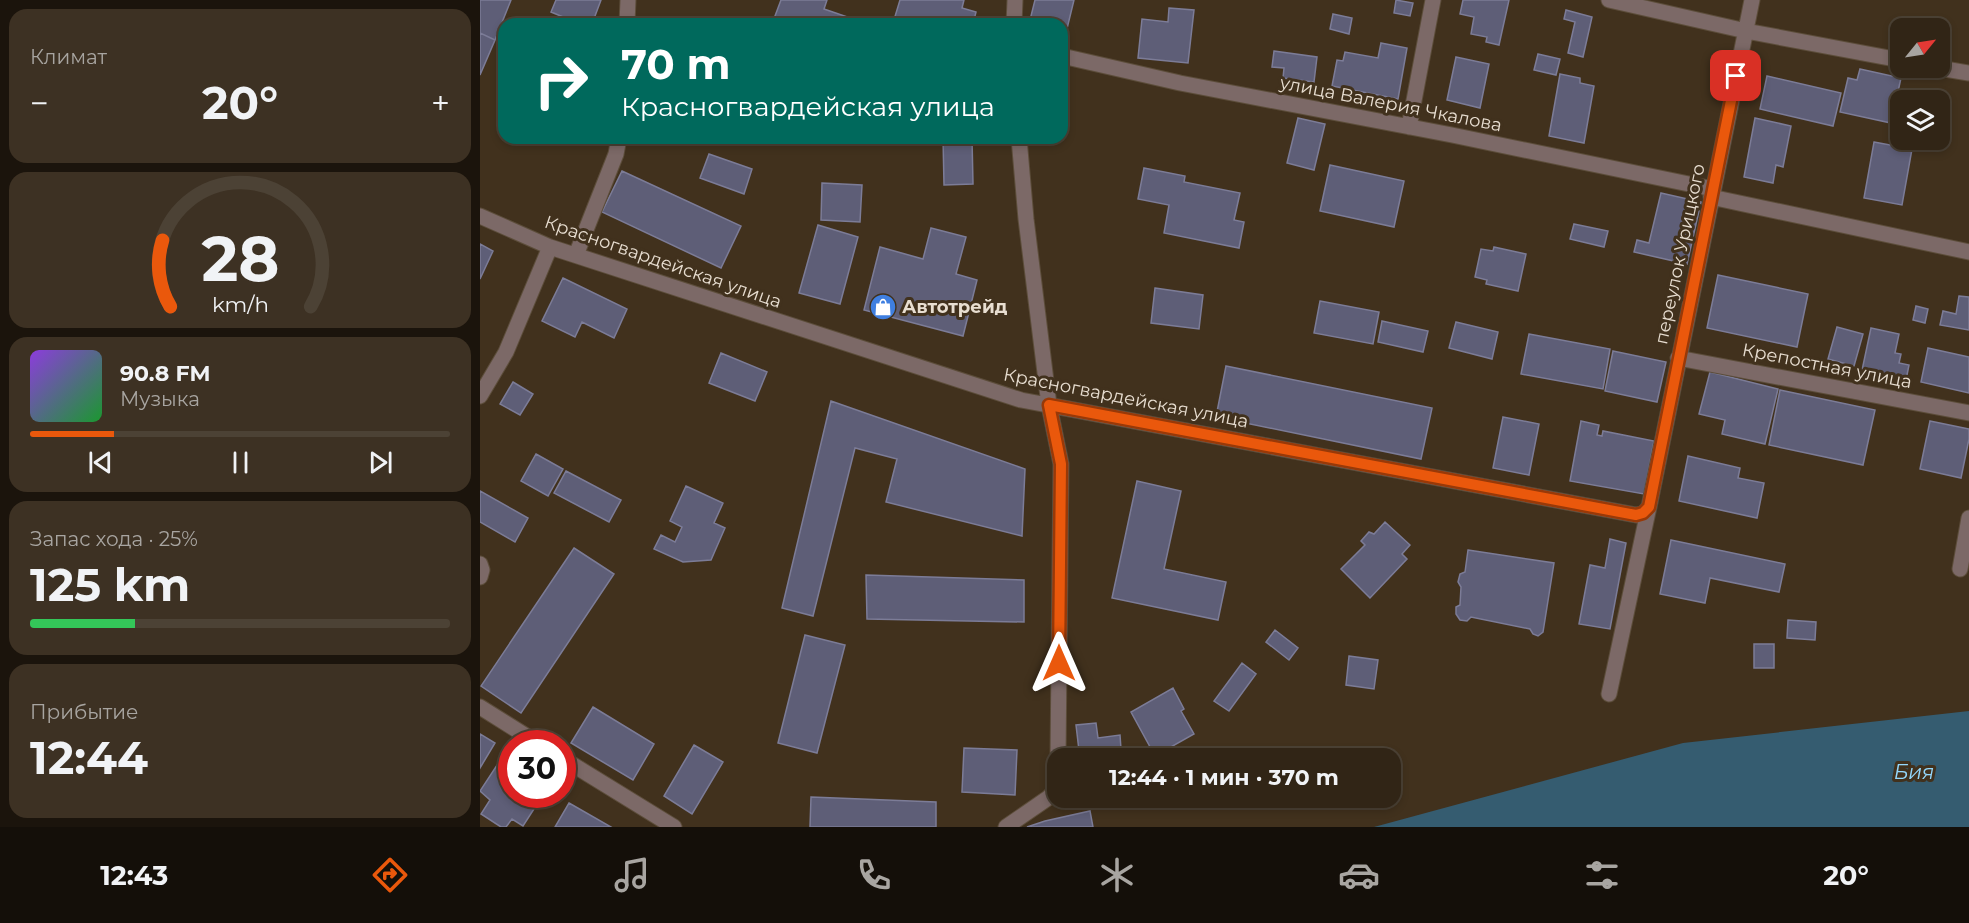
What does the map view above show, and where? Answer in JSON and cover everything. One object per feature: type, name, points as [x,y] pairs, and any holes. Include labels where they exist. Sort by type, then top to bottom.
[{"type":"street","points":[[627,18],[628,0]]},
{"type":"street","points":[[1014,18],[1015,0]]},
{"type":"street","points":[[1409,127],[1432,0]]},
{"type":"street","points":[[1609,0],[1746,31],[1890,58]]},
{"type":"street","name":"переулок Урицкого","points":[[1609,694],[1752,0]]},
{"type":"street","name":"улица Валерия Чкалова","points":[[1068,57],[1180,83],[1409,127],[1969,252]]},
{"type":"street","points":[[1950,70],[1969,73]]},
{"type":"street","points":[[576,255],[618,144]]},
{"type":"street","points":[[1020,144],[1026,219],[1049,405],[1061,464],[1058,748]]},
{"type":"street","name":"Красногвардейская улица","points":[[480,216],[550,247],[1010,396],[1636,515],[1646,510]]},
{"type":"street","points":[[480,396],[506,352],[550,247]]},
{"type":"street","name":"Крепостная улица","points":[[1678,358],[1969,412]]},
{"type":"street","points":[[1960,569],[1969,518]]},
{"type":"street","points":[[480,564],[482,570],[480,577]]},
{"type":"street","points":[[480,707],[517,730]]},
{"type":"street","points":[[576,767],[674,827]]},
{"type":"street","points":[[1006,827],[1047,799]]},
{"type":"water","name":"Бия","points":[[1969,711],[1969,827],[1374,827],[1683,743]]},
{"type":"building","points":[[480,0],[511,0],[504,18],[498,18],[498,32],[495,40],[480,33]]},
{"type":"building","points":[[556,0],[601,0],[594,18],[566,18],[551,12]]},
{"type":"building","points":[[781,0],[827,0],[824,9],[850,18],[774,18]]},
{"type":"building","points":[[900,0],[964,0],[962,8],[976,12],[974,18],[895,18]]},
{"type":"building","points":[[1035,0],[1074,0],[1068,25],[1068,18],[1030,18]]},
{"type":"building","points":[[1396,0],[1413,3],[1410,16],[1394,13]]},
{"type":"building","points":[[1463,0],[1509,0],[1499,45],[1486,42],[1487,37],[1471,34],[1474,17],[1460,14]]},
{"type":"building","points":[[1169,8],[1194,10],[1188,63],[1138,58],[1142,19],[1168,22]]},
{"type":"building","points":[[1566,10],[1592,17],[1583,57],[1568,53],[1575,22],[1564,19]]},
{"type":"building","points":[[1333,14],[1352,18],[1349,34],[1330,29]]},
{"type":"building","points":[[480,33],[495,40],[480,75]]},
{"type":"building","points":[[1381,43],[1407,48],[1398,99],[1332,86],[1337,60],[1343,61],[1345,52],[1378,58]]},
{"type":"building","points":[[1274,51],[1317,57],[1314,82],[1283,78],[1284,68],[1272,67]]},
{"type":"building","points":[[1538,54],[1560,59],[1556,75],[1534,70]]},
{"type":"building","points":[[1456,57],[1489,64],[1480,108],[1447,100]]},
{"type":"building","points":[[1860,69],[1890,76],[1890,78],[1901,78],[1898,90],[1890,90],[1890,123],[1840,112],[1848,78],[1857,80]]},
{"type":"building","points":[[1560,74],[1580,78],[1580,83],[1594,86],[1584,143],[1549,136]]},
{"type":"building","points":[[1767,76],[1841,93],[1833,126],[1760,109]]},
{"type":"building","points":[[1298,118],[1325,124],[1314,170],[1287,163]]},
{"type":"building","points":[[1755,118],[1791,126],[1783,167],[1776,165],[1773,183],[1744,177]]},
{"type":"building","points":[[1874,142],[1890,145],[1890,150],[1912,150],[1902,205],[1864,198]]},
{"type":"building","points":[[943,144],[972,144],[973,184],[944,185]]},
{"type":"building","points":[[709,154],[752,169],[744,194],[700,178]]},
{"type":"building","points":[[1330,165],[1404,181],[1394,227],[1320,211]]},
{"type":"building","points":[[1144,168],[1185,176],[1184,182],[1240,193],[1234,220],[1244,222],[1239,248],[1164,233],[1169,205],[1138,199]]},
{"type":"building","points":[[622,171],[741,226],[721,268],[602,212]]},
{"type":"building","points":[[822,183],[862,185],[860,222],[821,220]]},
{"type":"building","points":[[1661,193],[1701,202],[1687,264],[1634,252],[1637,240],[1649,243]]},
{"type":"building","points":[[1574,224],[1608,231],[1604,247],[1570,239]]},
{"type":"building","points":[[818,225],[858,237],[840,304],[799,293]]},
{"type":"building","points":[[931,228],[966,237],[956,274],[977,280],[963,336],[864,310],[880,247],[923,259]]},
{"type":"building","points":[[480,244],[493,251],[480,279]]},
{"type":"building","points":[[1494,247],[1526,254],[1518,291],[1486,284],[1487,280],[1475,277],[1481,249],[1493,251]]},
{"type":"building","points":[[1718,275],[1808,294],[1797,347],[1707,328]]},
{"type":"building","points":[[563,278],[627,309],[614,338],[582,322],[575,337],[542,321]]},
{"type":"building","points":[[1155,288],[1203,295],[1199,329],[1151,323]]},
{"type":"building","points":[[1959,296],[1969,297],[1969,330],[1940,325],[1943,311],[1956,314]]},
{"type":"building","points":[[1320,301],[1379,312],[1373,344],[1314,333]]},
{"type":"building","points":[[1916,306],[1928,309],[1925,323],[1913,320]]},
{"type":"building","points":[[1382,321],[1428,331],[1423,352],[1378,342]]},
{"type":"building","points":[[1456,322],[1498,332],[1492,359],[1449,348]]},
{"type":"building","points":[[1837,327],[1863,334],[1854,366],[1828,359]]},
{"type":"building","points":[[1871,328],[1899,334],[1895,353],[1901,354],[1899,363],[1909,365],[1905,385],[1861,375]]},
{"type":"building","points":[[1529,334],[1610,349],[1603,389],[1521,374]]},
{"type":"building","points":[[1928,348],[1969,357],[1969,393],[1921,382]]},
{"type":"building","points":[[1613,351],[1666,362],[1657,402],[1605,391]]},
{"type":"building","points":[[721,353],[767,372],[755,401],[709,383]]},
{"type":"building","points":[[1226,366],[1432,408],[1421,459],[1216,417]]},
{"type":"building","points":[[1710,372],[1778,389],[1765,444],[1722,434],[1725,420],[1699,414]]},
{"type":"building","points":[[513,382],[533,394],[520,415],[500,404]]},
{"type":"building","points":[[1780,390],[1875,410],[1863,465],[1769,445]]},
{"type":"building","points":[[831,401],[1025,469],[1022,536],[886,502],[897,459],[855,448],[813,616],[782,608]]},
{"type":"building","points":[[1503,417],[1539,424],[1529,475],[1493,468]]},
{"type":"building","points":[[1581,421],[1599,425],[1597,435],[1602,436],[1603,431],[1654,441],[1644,494],[1570,481]]},
{"type":"building","points":[[1930,421],[1969,429],[1961,478],[1920,469]]},
{"type":"building","points":[[536,454],[563,469],[548,496],[521,481]]},
{"type":"building","points":[[1688,456],[1740,468],[1738,478],[1764,483],[1757,518],[1679,501]]},
{"type":"building","points":[[566,471],[621,500],[609,522],[554,493]]},
{"type":"building","points":[[1137,481],[1181,491],[1164,569],[1226,582],[1218,620],[1112,598]]},
{"type":"building","points":[[686,486],[723,503],[714,523],[725,528],[711,560],[683,562],[654,549],[661,535],[675,542],[682,527],[670,521]]},
{"type":"building","points":[[480,491],[528,518],[515,542],[480,522]]},
{"type":"building","points":[[1385,522],[1410,545],[1402,554],[1407,559],[1370,598],[1341,569],[1365,545],[1361,541],[1369,532],[1374,534]]},
{"type":"building","points":[[1610,539],[1626,543],[1610,629],[1579,624],[1590,565],[1605,568]]},
{"type":"building","points":[[1671,540],[1785,564],[1779,592],[1710,578],[1705,603],[1660,594]]},
{"type":"building","points":[[574,548],[614,574],[521,713],[481,686]]},
{"type":"building","points":[[1468,550],[1554,563],[1543,632],[1538,636],[1530,629],[1471,617],[1467,621],[1460,620],[1456,614],[1456,607],[1460,605],[1461,587],[1458,582],[1460,574],[1465,572]]},
{"type":"building","points":[[866,575],[1024,580],[1024,622],[867,619]]},
{"type":"building","points":[[1788,620],[1816,622],[1815,640],[1787,638]]},
{"type":"building","points":[[1275,630],[1298,648],[1289,660],[1266,642]]},
{"type":"building","points":[[805,635],[845,645],[817,753],[778,743]]},
{"type":"building","points":[[1754,644],[1774,644],[1774,668],[1754,668]]},
{"type":"building","points":[[1349,656],[1378,660],[1374,689],[1346,685]]},
{"type":"building","points":[[1242,663],[1256,674],[1229,711],[1214,701]]},
{"type":"building","points":[[1173,688],[1184,709],[1181,711],[1194,734],[1169,748],[1151,748],[1131,712]]},
{"type":"building","points":[[593,707],[654,744],[633,780],[576,746],[576,735]]},
{"type":"building","points":[[1096,723],[1098,738],[1120,735],[1121,748],[1079,748],[1076,725]]},
{"type":"building","points":[[480,734],[495,743],[480,768]]},
{"type":"building","points":[[694,745],[723,762],[692,814],[664,796]]},
{"type":"building","points":[[964,748],[1017,750],[1015,795],[962,792]]},
{"type":"building","points":[[498,764],[498,808],[535,808],[523,826],[512,819],[506,827],[501,827],[481,814],[490,800],[480,791]]},
{"type":"building","points":[[811,797],[936,802],[936,827],[810,827]]},
{"type":"building","points":[[576,807],[611,827],[555,827],[566,808]]},
{"type":"building","points":[[1090,811],[1093,827],[1027,827],[1045,821]]},
{"type":"place","name":"Автотрейд","points":[[883,307]]},
{"type":"route","points":[[1059,663],[1061,464],[1049,405],[1636,515],[1643,513],[1649,507],[1736,76]]}]
